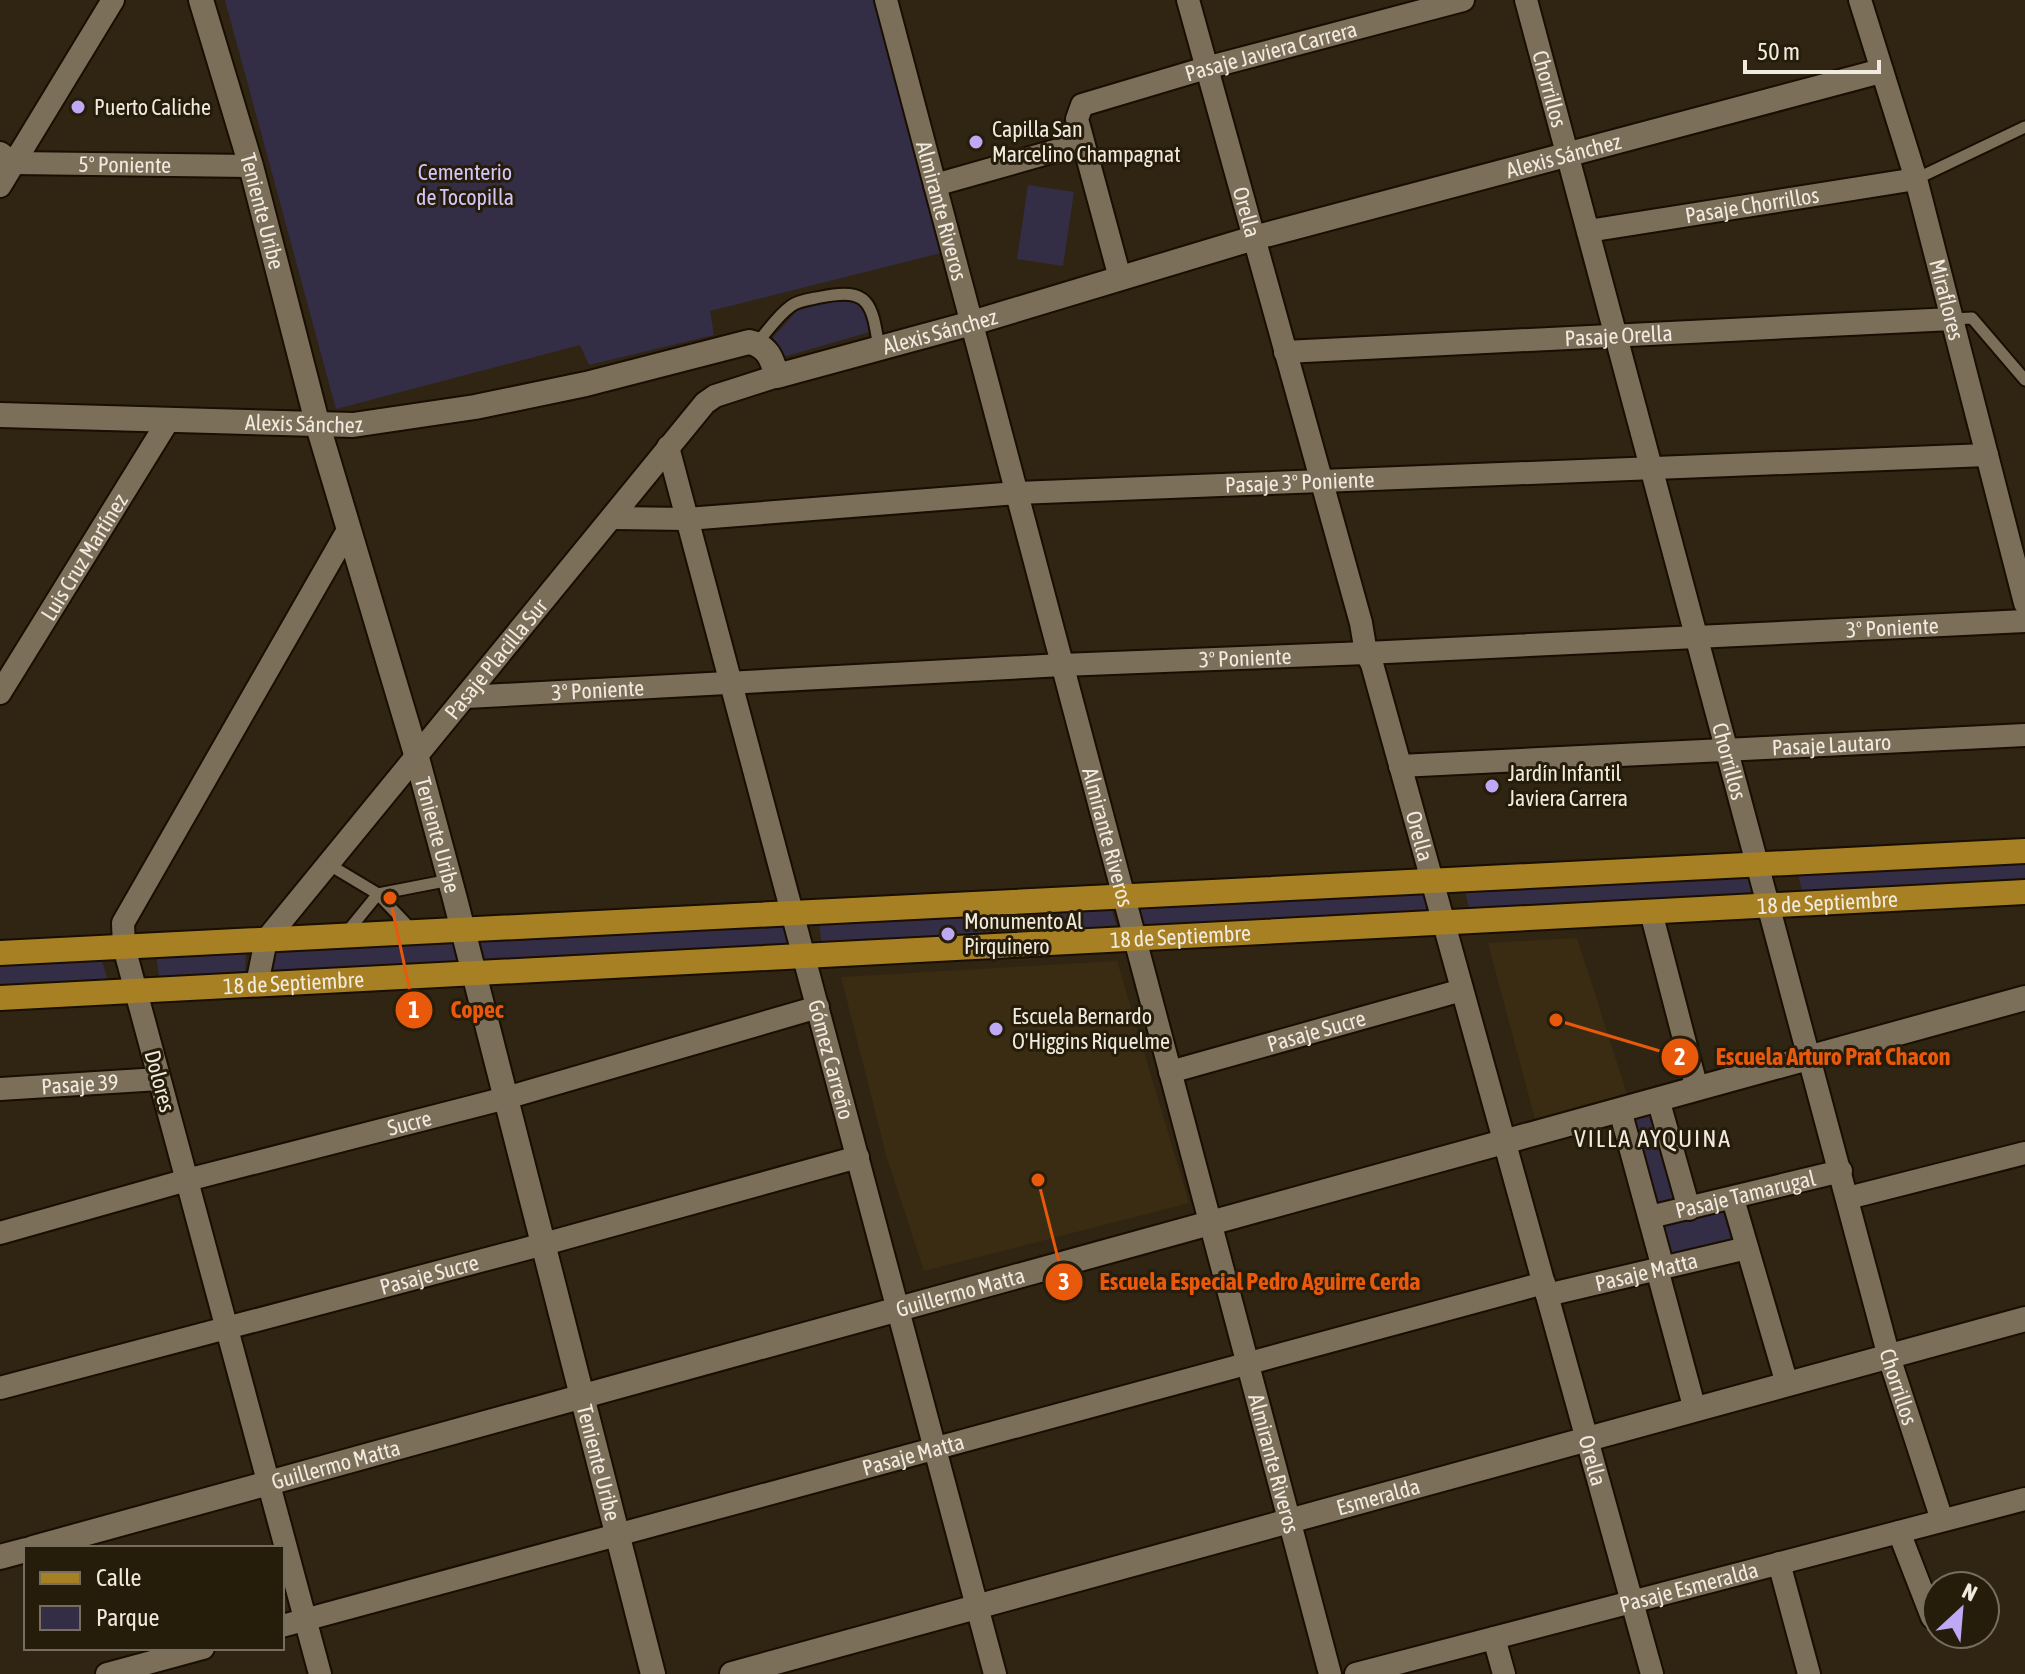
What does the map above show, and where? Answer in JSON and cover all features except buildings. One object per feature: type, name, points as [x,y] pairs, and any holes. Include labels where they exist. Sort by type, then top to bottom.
[{"type":"main road","name":"18 de Septiembre","points":[[0,953],[2025,851]]},
{"type":"main road","name":"18 de Septiembre","points":[[0,998],[2025,892]]},
{"type":"street","points":[[0,186],[7,158],[113,0]]},
{"type":"street","name":"Teniente Uribe","points":[[201,0],[251,166],[318,426],[416,754],[464,930],[653,1674]]},
{"type":"street","name":"Almirante Riveros","points":[[886,0],[1330,1674]]},
{"type":"street","name":"Orella","points":[[1188,0],[1361,623],[1366,653],[1372,664],[1652,1674]]},
{"type":"street","name":"Pasaje Javiera Carrera","points":[[1083,143],[1077,119],[1082,105],[1206,68],[1463,0]]},
{"type":"street","name":"Chorrillos","points":[[1526,0],[1889,1357],[1942,1520]]},
{"type":"street","name":"Miraflores","points":[[1860,0],[1916,179],[2025,603]]},
{"type":"street","name":"Alexis Sánchez","points":[[777,376],[972,323],[1254,238],[1881,71]]},
{"type":"street","points":[[935,185],[1083,143],[1120,278]]},
{"type":"street","name":"5° Poniente","points":[[7,158],[251,166]]},
{"type":"street","name":"Pasaje Chorrillos","points":[[1588,231],[1916,179]]},
{"type":"street","name":"Pasaje Orella","points":[[1285,352],[1617,338],[1952,319]]},
{"type":"street","name":"Alexis Sánchez","points":[[0,415],[353,425],[475,407],[586,384],[738,343],[756,344]]},
{"type":"street","points":[[756,344],[770,355],[777,376]]},
{"type":"street","name":"Pasaje Placilla Sur","points":[[257,984],[266,940],[613,518],[697,411],[715,396],[777,376]]},
{"type":"street","name":"Luis Cruz Martínez","points":[[0,693],[168,421]]},
{"type":"street","name":"Gómez Carreño","points":[[668,447],[995,1674]]},
{"type":"street","name":"Pasaje 3° Poniente","points":[[613,518],[687,519],[1017,493],[1987,455]]},
{"type":"street","name":"Dolores","points":[[320,1674],[124,947],[123,923],[348,530]]},
{"type":"street","name":"3° Poniente","points":[[466,697],[1062,665],[2025,621]]},
{"type":"street","name":"Pasaje Lautaro","points":[[1400,766],[2025,735]]},
{"type":"street","points":[[1651,912],[1697,1089]]},
{"type":"street","name":"Pasaje Sucre","points":[[1170,1072],[1462,990]]},
{"type":"street","name":"Guillermo Matta","points":[[40,1546],[2025,998]]},
{"type":"street","name":"Sucre","points":[[0,1233],[187,1180],[506,1098],[818,1007]]},
{"type":"street","name":"Pasaje 39","points":[[0,1089],[159,1079]]},
{"type":"street","points":[[1658,1099],[1689,1209]]},
{"type":"street","points":[[1620,1110],[1650,1217],[1695,1410]]},
{"type":"street","points":[[1848,1198],[2025,1153]]},
{"type":"street","name":"Pasaje Sucre","points":[[0,1388],[858,1157]]},
{"type":"street","name":"Pasaje Tamarugal","points":[[1650,1217],[1841,1171]]},
{"type":"street","points":[[1733,1199],[1787,1384]]},
{"type":"street","name":"Pasaje Matta","points":[[284,1625],[1248,1364],[1545,1289],[1747,1248]]},
{"type":"street","name":"Esmeralda","points":[[732,1674],[2025,1319]]},
{"type":"street","name":"Pasaje Esmeralda","points":[[1356,1674],[1942,1520],[2023,1503]]},
{"type":"street","points":[[1899,1532],[1921,1589]]},
{"type":"street","points":[[0,1557],[24,1551]]},
{"type":"street","points":[[1779,1563],[1809,1674]]},
{"type":"street","points":[[1494,1638],[1504,1674]]},
{"type":"street","points":[[107,1674],[196,1650]]},
{"type":"lane","points":[[1916,179],[2025,127]]},
{"type":"lane","points":[[756,344],[774,321],[794,303],[845,292],[856,294],[867,303],[876,327],[879,348]]},
{"type":"lane","points":[[1952,319],[1972,318],[2025,380]]},
{"type":"lane","points":[[328,864],[378,894],[415,932]]},
{"type":"lane","points":[[344,936],[378,894],[450,880]]},
{"type":"shaded area","points":[[1577,938],[1628,1097],[1535,1119],[1488,943]]},
{"type":"shaded area","points":[[1117,961],[1189,1203],[924,1271],[887,1158],[841,977]]},
{"type":"green space","name":"Cementerio de Tocopilla","points":[[225,0],[879,0],[949,251],[710,311],[714,335],[589,365],[580,345],[336,409]]},
{"type":"green space","points":[[1028,185],[1074,192],[1063,266],[1017,259]]},
{"type":"green space","points":[[841,299],[858,300],[865,304],[873,331],[773,360],[766,345],[798,310]]},
{"type":"green space","points":[[2025,861],[2025,881],[1803,894],[1797,870]]},
{"type":"green space","points":[[1749,875],[1755,897],[1470,911],[1464,888]]},
{"type":"green space","points":[[1423,893],[1428,914],[1135,928],[1129,905]]},
{"type":"green space","points":[[1110,904],[1118,931],[822,946],[819,922]]},
{"type":"green space","points":[[783,922],[787,944],[480,960],[474,940]]},
{"type":"green space","points":[[453,942],[457,962],[273,972],[274,949]]},
{"type":"green space","points":[[246,950],[245,972],[159,977],[156,954]]},
{"type":"green space","points":[[102,961],[108,981],[0,987],[0,965]]},
{"type":"green space","points":[[1650,1110],[1676,1201],[1654,1208],[1626,1122]]},
{"type":"green space","points":[[1728,1206],[1736,1241],[1665,1257],[1656,1223]]},
{"type":"place","name":"Puerto Caliche","points":[[78,107]]},
{"type":"place","name":"Capilla San Marcelino Champagnat","points":[[976,142]]},
{"type":"place","name":"Jardín Infantil Javiera Carrera","points":[[1492,786]]},
{"type":"place","name":"Copec","points":[[390,898]]},
{"type":"place","name":"Monumento Al Pirquinero","points":[[948,934]]},
{"type":"place","name":"Escuela Arturo Prat Chacon","points":[[1556,1020]]},
{"type":"place","name":"Escuela Bernardo O'Higgins Riquelme","points":[[996,1029]]},
{"type":"place","name":"Escuela Especial Pedro Aguirre Cerda","points":[[1038,1180]]},
{"type":"district","name":"VILLA AYQUINA","points":[[1653,1138]]}]
